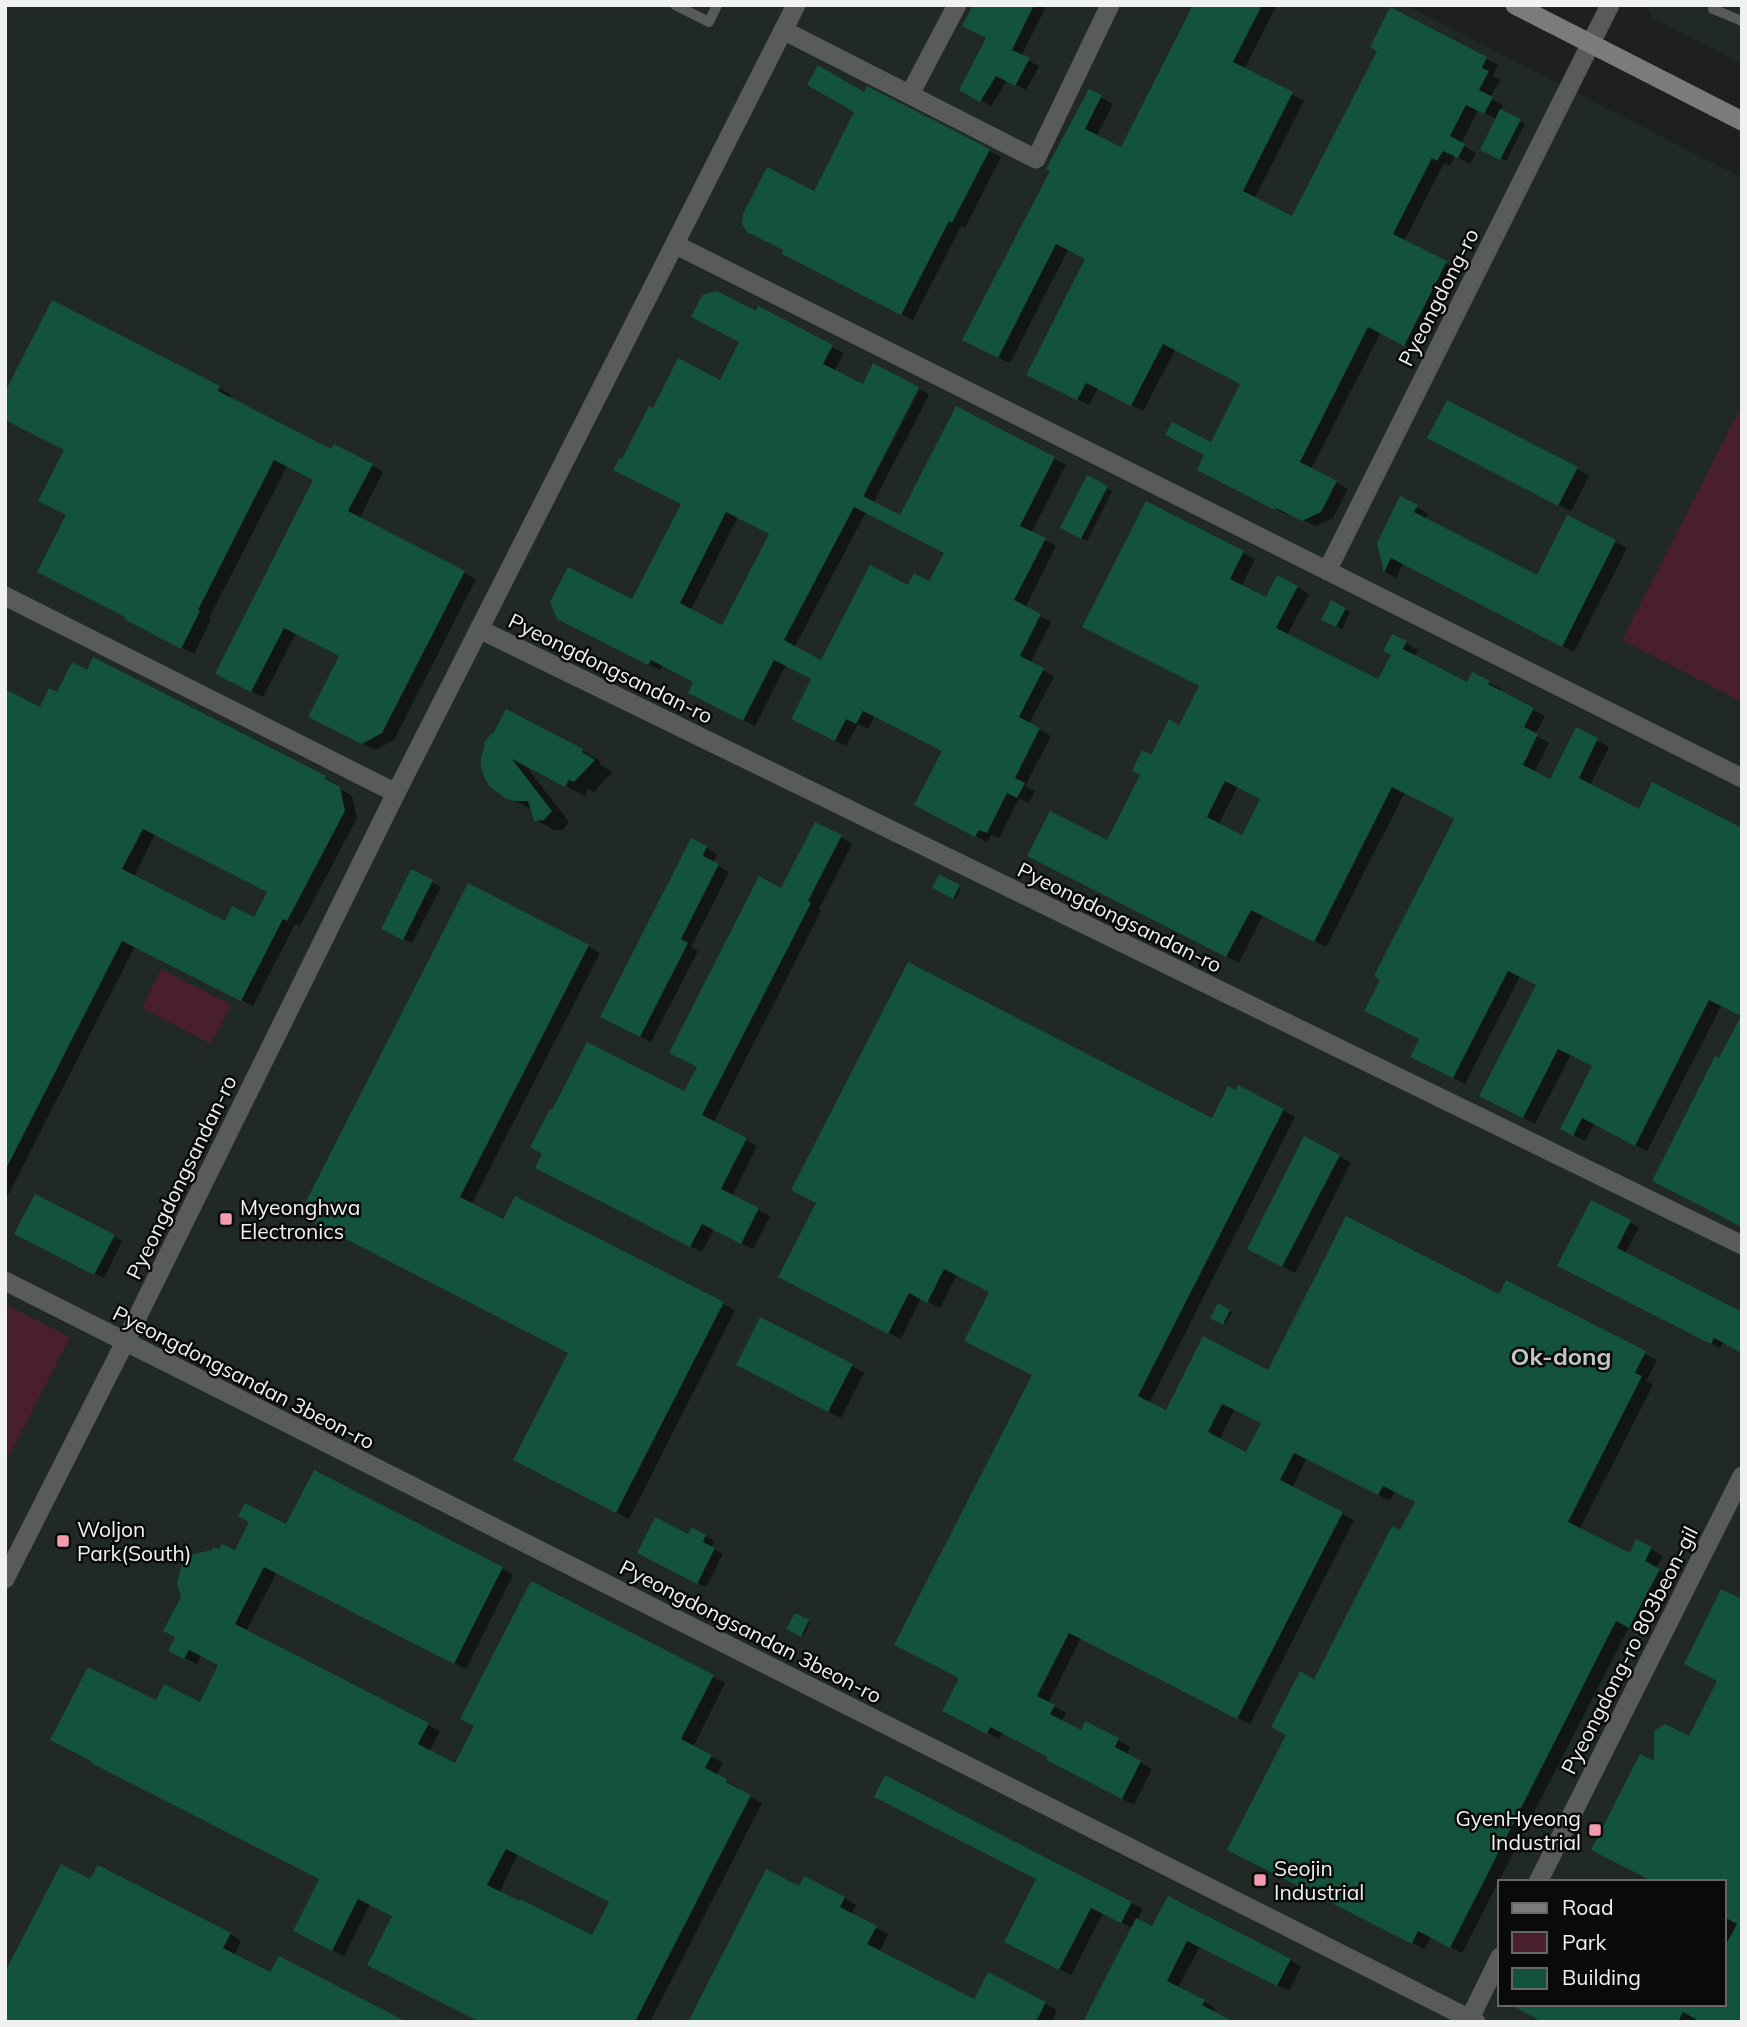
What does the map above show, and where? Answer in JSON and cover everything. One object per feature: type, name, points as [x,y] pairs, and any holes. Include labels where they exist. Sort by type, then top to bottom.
[{"type":"main road","points":[[1515,5],[1742,121]]},
{"type":"street","name":"Pyeongdongsandan-ro","points":[[5,1579],[396,793],[796,5]]},
{"type":"street","points":[[910,94],[957,5]]},
{"type":"street","points":[[783,30],[1036,159],[1110,5]]},
{"type":"street","name":"Pyeongdong-ro","points":[[1327,571],[1610,5]]},
{"type":"street","points":[[676,245],[1742,779]]},
{"type":"street","points":[[5,596],[396,793]]},
{"type":"street","name":"Pyeongdongsandan-ro","points":[[479,629],[1742,1245]]},
{"type":"street","name":"Pyeongdongsandan 3beon-ro","points":[[5,1281],[1471,2021]]},
{"type":"street","name":"Pyeongdong-ro 803beon-gil","points":[[1539,1880],[1742,1476]]},
{"type":"street","points":[[1471,2021],[1498,1961]]},
{"type":"lane","points":[[675,5],[709,22],[717,5]]},
{"type":"lane","points":[[1713,9],[1742,21]]},
{"type":"shaded area","points":[[5,5],[1406,5],[1742,178],[1742,2022],[5,2022]]},
{"type":"shaded area","points":[[1646,5],[1742,5],[1742,64],[1651,17]]},
{"type":"green space","points":[[1742,405],[1742,702],[1622,640]]},
{"type":"green space","points":[[161,969],[231,1005],[211,1044],[142,1008]]},
{"type":"green space","points":[[5,1304],[70,1337],[5,1464]]},
{"type":"building","points":[[973,5],[1034,5],[1012,50],[1030,58],[1015,86],[996,76],[980,102],[959,90],[986,38],[962,26]]},
{"type":"building","points":[[1193,5],[1262,5],[1233,62],[1293,92],[1243,191],[1292,216],[1377,51],[1370,47],[1390,7],[1487,57],[1482,68],[1489,71],[1479,90],[1493,97],[1484,114],[1466,105],[1450,136],[1465,144],[1458,158],[1443,151],[1437,161],[1432,158],[1393,234],[1447,261],[1404,346],[1368,327],[1300,462],[1337,481],[1321,512],[1302,521],[1197,470],[1204,455],[1165,435],[1172,422],[1211,442],[1240,384],[1163,344],[1131,406],[1086,383],[1077,400],[1026,375],[1085,259],[1056,244],[998,358],[962,340],[1050,171],[1046,169],[1089,89],[1102,95],[1085,129],[1121,147]]},
{"type":"building","points":[[818,65],[864,92],[867,86],[990,149],[952,223],[949,221],[901,315],[782,254],[783,250],[747,232],[742,224],[743,214],[767,167],[814,191],[854,112],[807,85]]},
{"type":"building","points":[[1500,109],[1521,119],[1500,160],[1480,150]]},
{"type":"building","points":[[717,291],[756,311],[758,306],[833,345],[823,364],[863,384],[873,363],[919,387],[863,496],[900,515],[956,406],[1055,457],[1020,526],[1046,538],[1014,600],[1041,614],[1020,656],[1044,668],[1019,717],[1040,728],[1015,778],[1025,783],[1017,798],[1007,793],[987,833],[979,830],[975,837],[914,805],[942,751],[863,711],[856,724],[846,719],[835,741],[791,719],[811,679],[774,660],[743,721],[688,693],[693,682],[651,660],[648,665],[557,619],[550,602],[568,567],[632,599],[681,504],[613,470],[620,457],[622,459],[649,406],[653,408],[678,358],[720,380],[739,342],[691,317],[702,295]],"holes":[[[854,507],[944,553],[929,581],[914,573],[908,585],[870,565],[821,660],[784,640]],[[726,512],[769,534],[722,625],[680,603]]]},
{"type":"building","points":[[52,300],[220,386],[218,391],[331,449],[334,444],[373,464],[348,511],[465,571],[382,733],[362,744],[308,717],[339,656],[284,628],[251,692],[215,674],[313,480],[274,460],[181,649],[37,572],[66,515],[38,501],[64,450],[5,420],[5,392]]},
{"type":"building","points":[[1447,400],[1578,467],[1558,506],[1427,438]]},
{"type":"building","points":[[1087,475],[1108,486],[1081,539],[1060,528]]},
{"type":"building","points":[[1400,496],[1418,505],[1414,512],[1537,575],[1567,515],[1616,540],[1562,647],[1391,558],[1384,573],[1377,543]]},
{"type":"building","points":[[1146,501],[1244,551],[1230,579],[1266,597],[1277,575],[1298,586],[1276,628],[1378,679],[1391,655],[1383,651],[1392,634],[1407,641],[1403,649],[1467,682],[1472,672],[1490,681],[1488,684],[1534,708],[1524,727],[1538,734],[1523,765],[1550,779],[1576,727],[1598,738],[1579,778],[1639,809],[1652,782],[1742,828],[1742,1227],[1652,1181],[1715,1056],[1719,1058],[1741,1016],[1709,1000],[1635,1146],[1582,1118],[1573,1136],[1560,1129],[1592,1066],[1558,1049],[1523,1118],[1479,1096],[1536,985],[1508,971],[1453,1078],[1410,1057],[1419,1039],[1364,1011],[1380,980],[1374,976],[1454,819],[1434,808],[1392,787],[1314,942],[1251,910],[1226,957],[1027,856],[1050,811],[1107,840],[1140,775],[1132,771],[1142,750],[1151,755],[1169,719],[1179,725],[1199,686],[1082,627]],"holes":[[[1225,781],[1260,799],[1242,835],[1207,817]]]},
{"type":"building","points":[[1331,600],[1346,608],[1336,627],[1321,620]]},
{"type":"building","points":[[93,657],[326,776],[324,778],[340,787],[345,811],[287,921],[283,919],[241,1001],[122,941],[5,1171],[5,689],[40,707],[49,688],[57,692],[72,662],[87,670]],"holes":[[[143,829],[267,892],[254,917],[232,906],[225,921],[122,869]]]},
{"type":"building","points":[[506,709],[583,749],[582,752],[595,760],[574,782],[569,780],[565,787],[512,759],[552,811],[544,820],[534,821],[528,801],[505,798],[489,786],[484,777],[481,767],[483,744],[493,734]]},
{"type":"building","points":[[815,822],[842,835],[808,901],[811,903],[702,1115],[747,1138],[721,1189],[759,1208],[741,1244],[702,1224],[690,1247],[535,1168],[542,1154],[530,1147],[587,1042],[684,1091],[697,1067],[669,1053],[759,876],[781,888]]},
{"type":"building","points":[[691,838],[707,846],[703,856],[719,864],[681,939],[688,943],[640,1037],[600,1017]]},
{"type":"building","points":[[411,869],[433,880],[403,940],[381,929]]},
{"type":"building","points":[[939,874],[960,885],[953,899],[932,888]]},
{"type":"building","points":[[468,883],[589,945],[460,1197],[503,1219],[515,1196],[724,1302],[616,1513],[513,1460],[568,1353],[299,1215]]},
{"type":"building","points":[[908,962],[1212,1118],[1228,1086],[1236,1090],[1238,1085],[1284,1109],[1138,1396],[1166,1410],[1203,1336],[1268,1370],[1346,1216],[1499,1294],[1506,1280],[1646,1351],[1635,1373],[1642,1376],[1568,1522],[1630,1553],[1636,1539],[1652,1547],[1645,1561],[1660,1569],[1629,1628],[1616,1621],[1450,1948],[1418,1931],[1412,1944],[1227,1850],[1286,1735],[1271,1727],[1300,1671],[1314,1679],[1392,1526],[1400,1530],[1415,1502],[1383,1486],[1378,1495],[1294,1453],[1280,1480],[1343,1512],[1237,1719],[1069,1633],[1037,1696],[1055,1705],[1050,1714],[1081,1730],[1085,1721],[1119,1738],[1115,1747],[1141,1761],[1122,1799],[1046,1760],[1048,1757],[990,1727],[987,1734],[942,1711],[958,1680],[957,1677],[894,1645],[1032,1375],[964,1341],[989,1292],[944,1269],[927,1303],[909,1293],[888,1334],[778,1277],[816,1203],[791,1190]],"holes":[[[1222,1404],[1261,1423],[1246,1452],[1208,1432]]]},
{"type":"building","points":[[1304,1136],[1340,1155],[1282,1267],[1247,1249]]},
{"type":"building","points":[[35,1194],[115,1235],[94,1275],[14,1234]]},
{"type":"building","points":[[1591,1200],[1631,1220],[1617,1248],[1742,1312],[1742,1353],[1714,1338],[1711,1344],[1557,1266]]},
{"type":"building","points":[[1218,1303],[1230,1310],[1223,1325],[1210,1318]]},
{"type":"building","points":[[760,1317],[853,1364],[828,1412],[736,1365]]},
{"type":"building","points":[[314,1470],[503,1567],[454,1664],[264,1567],[235,1624],[429,1723],[418,1744],[455,1763],[474,1726],[460,1719],[531,1581],[714,1675],[681,1739],[712,1755],[705,1768],[751,1795],[635,2022],[480,2022],[367,1965],[392,1916],[358,1899],[332,1951],[293,1931],[319,1879],[50,1740],[88,1667],[156,1700],[164,1684],[200,1702],[218,1665],[189,1650],[184,1659],[168,1651],[175,1637],[163,1631],[181,1597],[177,1584],[181,1567],[189,1555],[212,1550],[213,1547],[219,1549],[222,1544],[235,1550],[249,1522],[238,1516],[245,1503],[286,1524]],"holes":[[[506,1849],[609,1902],[592,1935],[487,1885]]]},
{"type":"building","points":[[655,1517],[688,1534],[691,1527],[706,1535],[703,1542],[715,1548],[697,1584],[637,1553]]},
{"type":"building","points":[[1721,1589],[1742,1599],[1742,2022],[1701,2022],[1683,2012],[1678,2022],[1543,2022],[1512,2006],[1726,2006],[1726,1944],[1737,1924],[1726,1918],[1726,1880],[1650,1880],[1591,1850],[1640,1754],[1654,1761],[1654,1731],[1665,1724],[1689,1736],[1717,1681],[1684,1664]]},
{"type":"building","points":[[795,1613],[809,1620],[801,1637],[786,1629]]},
{"type":"building","points":[[885,1775],[1132,1902],[1121,1923],[1091,1908],[1059,1970],[1004,1942],[1036,1879],[874,1797]]},
{"type":"building","points":[[61,1864],[90,1879],[98,1865],[231,1933],[223,1948],[270,1972],[279,1956],[407,2022],[5,2022],[5,1972]]},
{"type":"building","points":[[766,1869],[799,1886],[804,1876],[845,1897],[840,1907],[877,1926],[867,1944],[974,1999],[988,1972],[1046,2002],[1036,2022],[688,2022]]},
{"type":"building","points":[[1168,1896],[1291,1959],[1277,1986],[1187,1941],[1167,1981],[1205,2000],[1202,2005],[1234,2022],[1083,2022],[1136,1918],[1152,1926]]},
{"type":"place","name":"Myeonghwa Electronics","points":[[226,1219]]},
{"type":"place","name":"Woljon Park(South)","points":[[63,1541]]},
{"type":"place","name":"GyenHyeong Industrial","points":[[1595,1830]]},
{"type":"place","name":"Seojin Industrial","points":[[1260,1880]]},
{"type":"district","name":"Ok-dong","points":[[1561,1356]]}]
